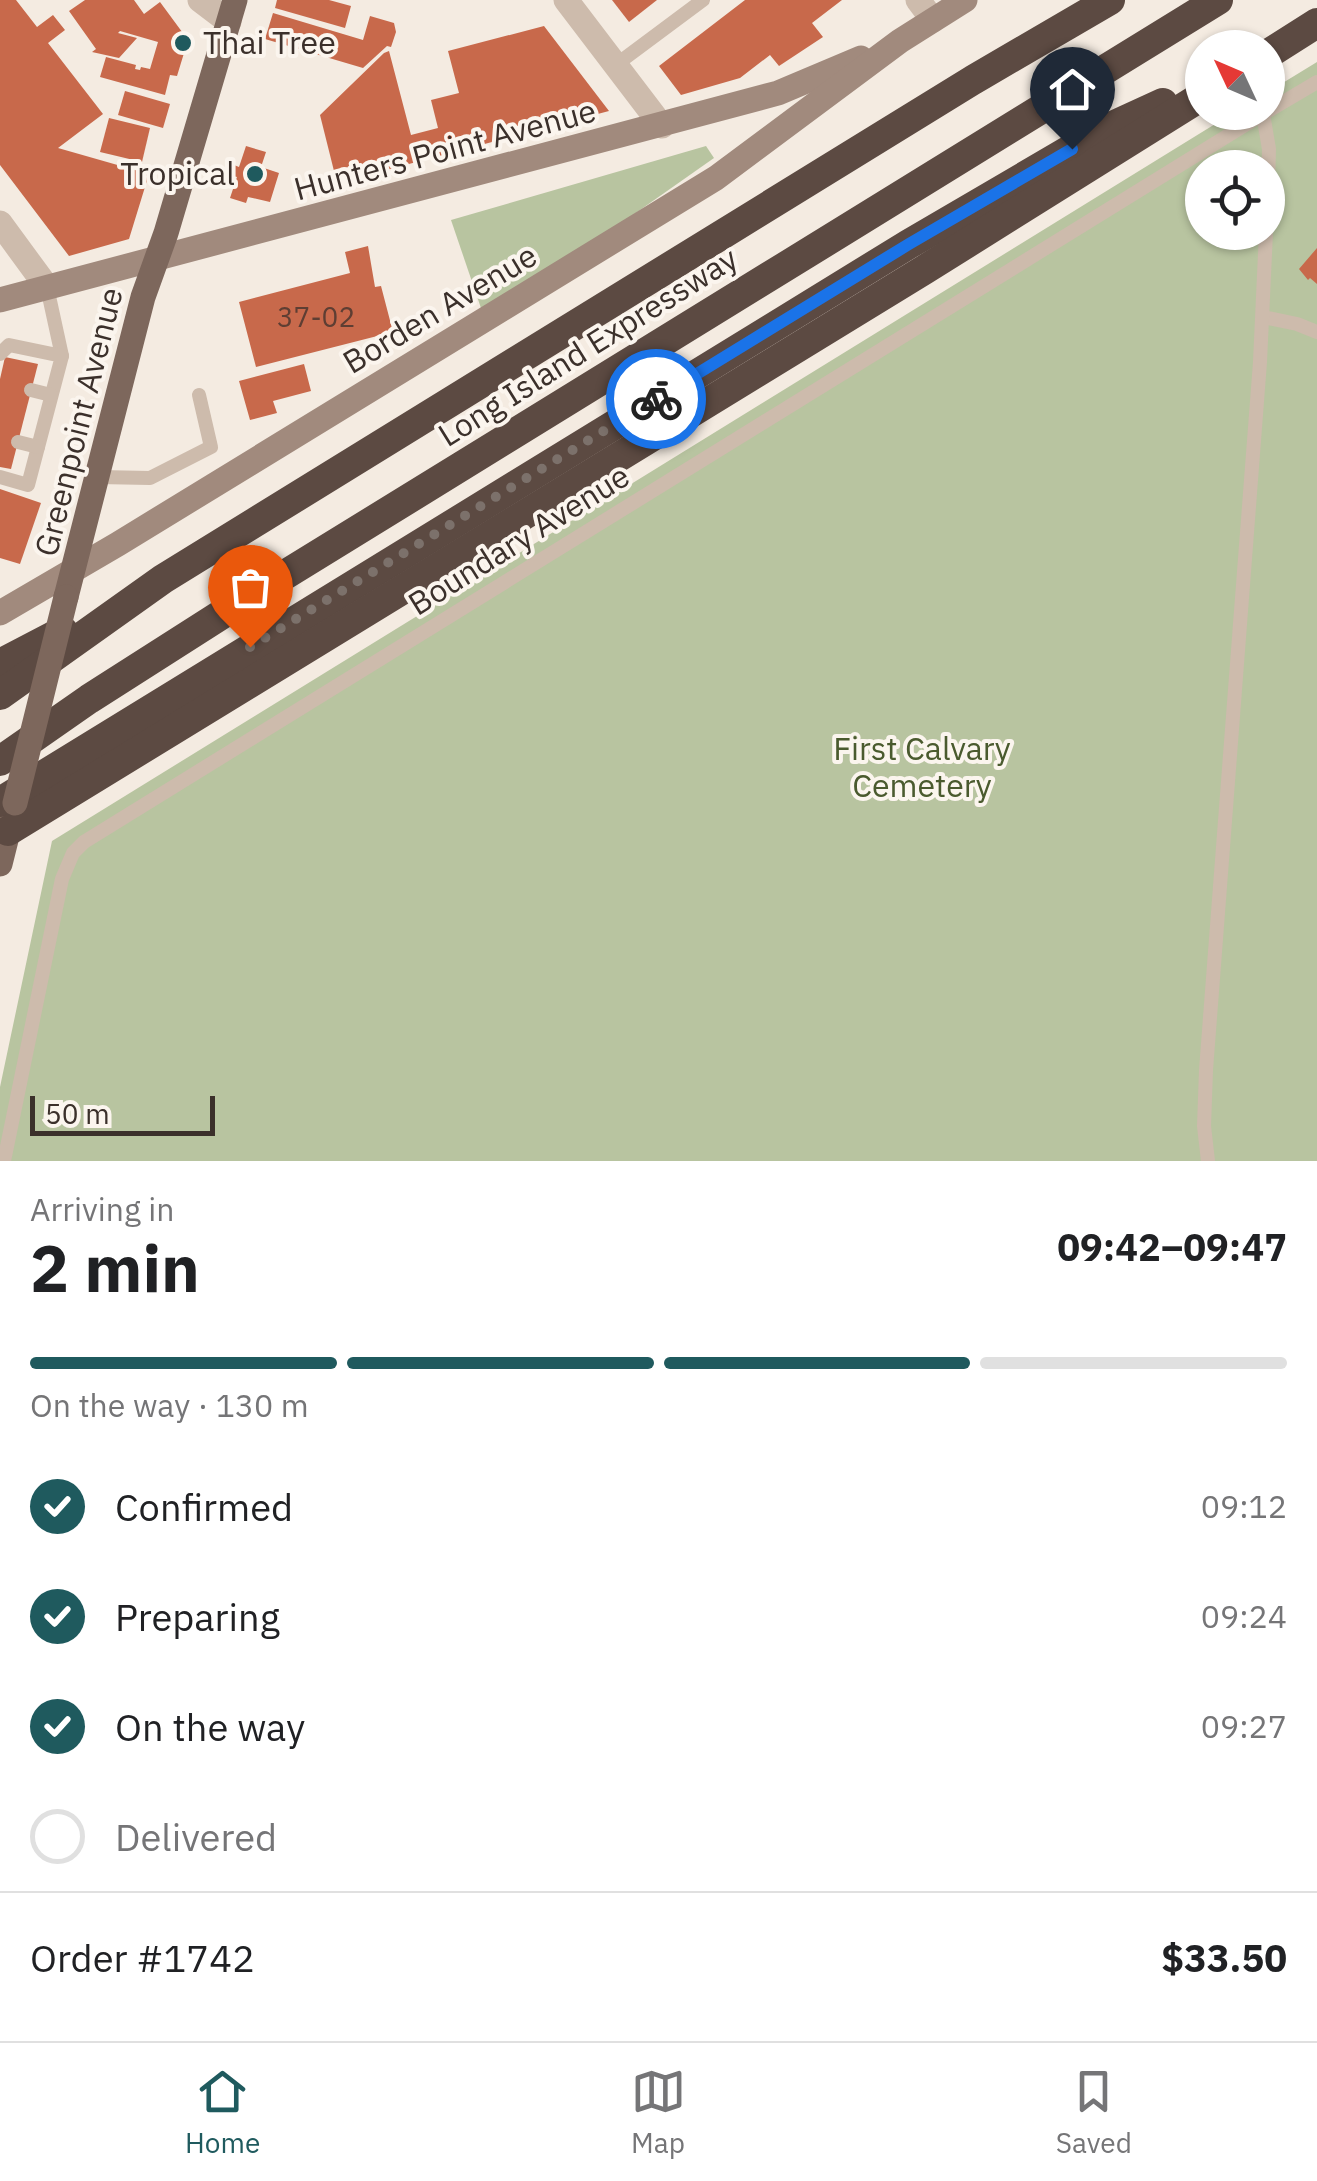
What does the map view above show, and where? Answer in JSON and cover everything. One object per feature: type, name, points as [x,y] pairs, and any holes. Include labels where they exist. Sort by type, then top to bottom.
[{"type":"highway","points":[[973,80],[1081,0]]},
{"type":"highway","name":"Long Island Expressway","points":[[0,695],[163,579],[973,80],[1110,0]]},
{"type":"highway","name":"Long Island Expressway","points":[[0,761],[226,612],[1218,0]]},
{"type":"highway","points":[[1285,44],[1317,24]]},
{"type":"highway","points":[[6,818],[909,244],[1104,130],[1185,93]]},
{"type":"highway","points":[[6,818],[924,270],[1185,107]]},
{"type":"highway","points":[[0,664],[163,579]]},
{"type":"main road","points":[[900,40],[925,10],[965,0]]},
{"type":"main road","name":"Greenpoint Avenue","points":[[0,864],[6,818],[143,296],[232,11]]},
{"type":"main road","name":"Hunters Point Avenue","points":[[0,300],[778,94],[900,40]]},
{"type":"main road","name":"Borden Avenue","points":[[0,612],[716,178],[900,40]]},
{"type":"street","points":[[200,0],[232,11]]},
{"type":"street","points":[[566,0],[662,126]]},
{"type":"street","points":[[0,223],[48,287]]},
{"type":"lane","points":[[617,64],[703,0]]},
{"type":"lane","name":"Boundary Avenue","points":[[1285,101],[1317,82]]},
{"type":"lane","name":"Boundary Avenue","points":[[4,1161],[62,879],[73,853],[84,842],[1237,130]]},
{"type":"lane","points":[[1208,1161],[1204,1126],[1206,1070],[1265,250]]},
{"type":"lane","points":[[0,477],[28,485],[62,356],[48,287]]},
{"type":"lane","points":[[1263,318],[1317,332]]},
{"type":"lane","points":[[0,354],[9,345],[62,356]]},
{"type":"lane","points":[[31,390],[51,395]]},
{"type":"lane","points":[[98,478],[150,478],[211,447],[199,395]]},
{"type":"lane","points":[[18,442],[38,447]]},
{"type":"green space","name":"First Calvary Cemetery","points":[[1317,62],[1317,1161],[0,1161],[0,1087],[52,841],[1205,130],[1285,130],[1285,82]]},
{"type":"green space","points":[[706,146],[714,158],[576,255],[483,314],[451,220]]},
{"type":"building","points":[[0,0],[16,0],[37,27],[53,15],[65,30],[48,43],[103,114],[58,148],[149,174],[129,239],[69,256],[0,165]]},
{"type":"building","points":[[85,0],[134,0],[144,14],[160,2],[188,40],[177,76],[170,75],[165,95],[100,77],[106,57],[136,65],[135,69],[150,69],[158,42],[120,31],[137,38],[119,58],[92,52],[96,49],[69,11]]},
{"type":"building","points":[[277,0],[329,0],[351,6],[345,28],[275,8]]},
{"type":"building","points":[[612,0],[657,0],[629,22]]},
{"type":"building","points":[[745,0],[842,0],[812,23],[823,37],[779,66],[770,55],[740,78],[681,95],[659,66]]},
{"type":"building","points":[[273,13],[363,40],[370,16],[394,23],[396,32],[391,47],[387,46],[363,68],[265,39]]},
{"type":"building","points":[[544,26],[609,111],[337,183],[320,115],[384,53],[389,51],[411,135],[438,128],[431,100],[459,93],[448,51]]},
{"type":"building","points":[[125,91],[170,104],[163,128],[118,115]]},
{"type":"building","points":[[109,118],[150,128],[142,162],[100,152]]},
{"type":"building","name":"Tropical","points":[[246,146],[266,152],[261,167],[279,173],[270,202],[248,197],[246,203],[230,198],[237,177],[230,175],[234,165],[239,167]]},
{"type":"building","points":[[368,246],[375,287],[381,286],[393,332],[256,367],[239,302],[350,273],[345,252]]},
{"type":"building","points":[[1317,248],[1317,284],[1299,269]]},
{"type":"building","points":[[5,357],[38,364],[11,469],[0,467],[0,379]]},
{"type":"building","points":[[304,364],[311,391],[273,401],[277,413],[250,420],[239,381]]},
{"type":"building","points":[[0,489],[41,503],[20,564],[0,558]]},
{"type":"way so far","points":[[250,647],[656,399]]},
{"type":"place","name":"Thai Tree","points":[[183,43]]},
{"type":"place","name":"Tropical","points":[[255,174]]},
{"type":"route","points":[[656,399],[1072,149]]}]
